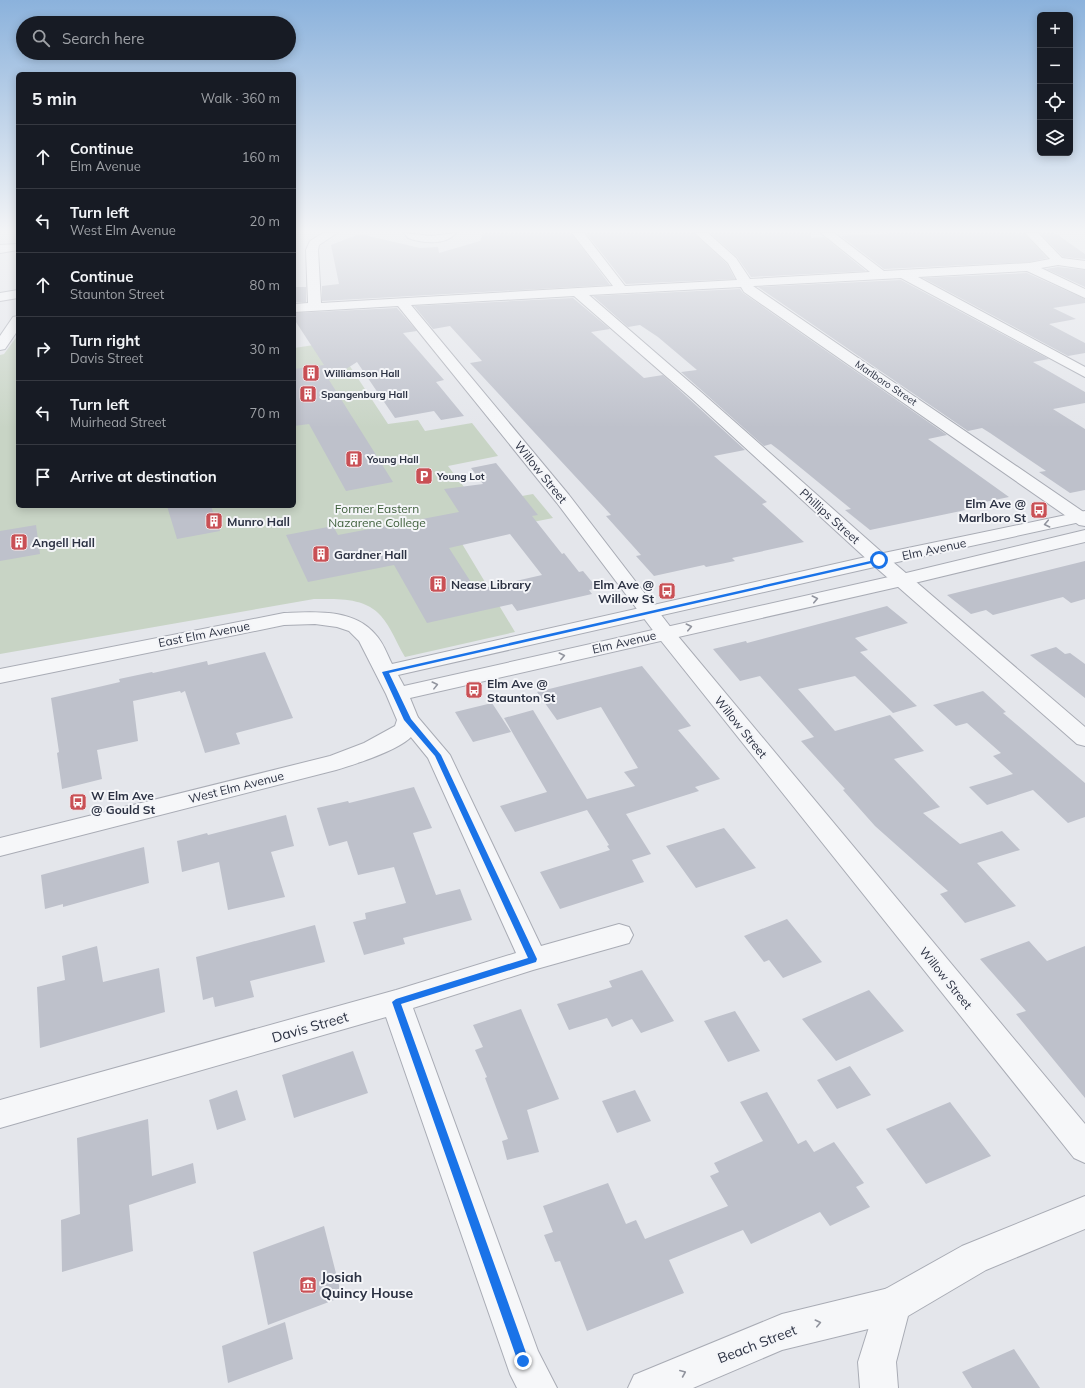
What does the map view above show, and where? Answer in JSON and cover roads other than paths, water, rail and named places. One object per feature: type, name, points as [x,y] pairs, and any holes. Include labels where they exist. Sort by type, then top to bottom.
[{"type":"street","points":[[315,298],[315,306]]},
{"type":"street","points":[[296,308],[475,298]]},
{"type":"street","name":"Phillips Street","points":[[584,298],[696,395],[879,560],[1085,739]]},
{"type":"street","name":"Marlboro Street","points":[[761,298],[1084,523]]},
{"type":"street","points":[[947,298],[1085,373]]},
{"type":"street","name":"Willow Street","points":[[401,302],[563,498],[650,612],[664,633],[1085,1148]]},
{"type":"street","points":[[0,346],[16,323]]},
{"type":"street","name":"Elm Avenue","points":[[385,672],[879,560],[1084,523]]},
{"type":"street","name":"Elm Avenue","points":[[397,694],[902,580],[1084,523]]},
{"type":"street","name":"East Elm Avenue","points":[[0,676],[284,619],[315,618],[341,621],[356,627],[368,638],[385,672]]},
{"type":"street","points":[[385,672],[397,694],[408,720],[438,755],[533,959]]},
{"type":"street","name":"West Elm Avenue","points":[[0,847],[336,762],[360,754],[393,738],[405,730],[408,720]]},
{"type":"street","name":"Davis Street","points":[[0,1114],[396,1002],[533,959],[620,935]]},
{"type":"street","points":[[396,1002],[523,1361],[538,1388]]},
{"type":"street","name":"Beach Street","points":[[647,1388],[782,1332],[893,1306],[974,1258],[1085,1212]]},
{"type":"street","points":[[879,1388],[877,1362],[893,1306]]},
{"type":"place","name":"Williamson Hall","points":[[311,373]]},
{"type":"place","name":"Spangenburg Hall","points":[[308,394]]},
{"type":"place","name":"Young Hall","points":[[354,459]]},
{"type":"place","name":"Young Lot","points":[[424,476]]},
{"type":"place","name":"Elm Ave @ Marlboro St","points":[[1039,510]]},
{"type":"place","name":"Munro Hall","points":[[214,521]]},
{"type":"place","name":"Angell Hall","points":[[19,542]]},
{"type":"place","name":"Gardner Hall","points":[[321,554]]},
{"type":"place","name":"Nease Library","points":[[438,584]]},
{"type":"place","name":"Elm Ave @ Willow St","points":[[667,591]]},
{"type":"place","name":"Elm Ave @ Staunton St","points":[[474,690]]},
{"type":"place","name":"W Elm Ave @ Gould St","points":[[78,802]]},
{"type":"place","name":"Josiah Quincy House","points":[[308,1285]]},
{"type":"park label","name":"Former Eastern Nazarene College","points":[[377,515]]}]
